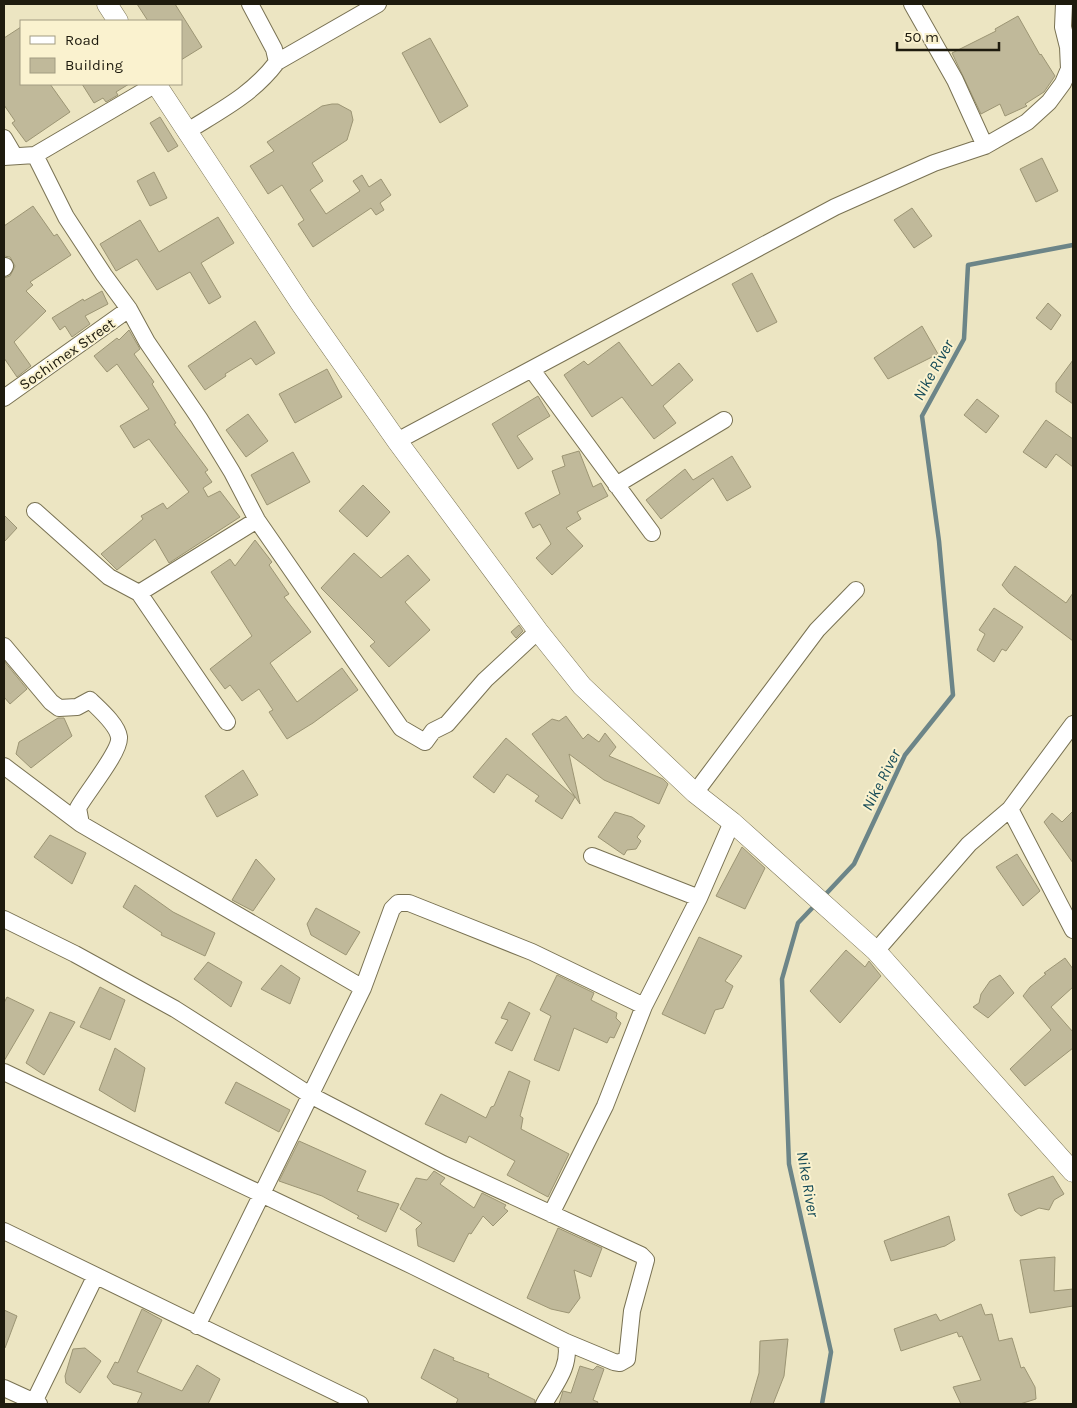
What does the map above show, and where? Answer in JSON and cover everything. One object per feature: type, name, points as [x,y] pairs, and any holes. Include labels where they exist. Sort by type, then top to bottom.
[{"type":"main road","points":[[107,4],[117,20]]},
{"type":"main road","points":[[157,85],[186,132],[397,441],[538,632],[582,686],[695,793],[732,822],[876,951],[1073,1172]]},
{"type":"street","points":[[250,4],[274,49],[277,62]]},
{"type":"street","points":[[186,132],[256,86],[277,62],[378,4]]},
{"type":"street","points":[[912,4],[955,80],[985,146]]},
{"type":"street","points":[[397,441],[835,207],[934,163],[985,146],[1028,122],[1049,102],[1063,84],[1069,69],[1070,60],[1063,27],[1064,4]]},
{"type":"street","points":[[4,138],[9,156],[35,155],[154,85]]},
{"type":"street","points":[[35,155],[66,217],[129,309],[147,342],[200,418],[232,472],[257,520],[401,728],[425,742],[433,731],[446,724],[485,680],[538,632]]},
{"type":"street","name":"Sochimex Street","points":[[4,398],[129,309]]},
{"type":"street","points":[[532,370],[652,533]]},
{"type":"street","points":[[616,484],[724,420]]},
{"type":"street","points":[[35,511],[109,577],[139,593],[228,722]]},
{"type":"street","points":[[139,593],[257,520]]},
{"type":"street","points":[[695,793],[817,630],[856,590]]},
{"type":"street","points":[[4,646],[51,702],[59,708],[77,707],[90,700],[117,730],[119,736],[117,749],[78,808],[81,824]]},
{"type":"street","points":[[876,951],[968,844],[1010,809],[1073,724]]},
{"type":"street","points":[[4,766],[81,824],[363,988]]},
{"type":"street","points":[[1010,809],[1073,930]]},
{"type":"street","points":[[551,1214],[605,1106],[644,1006],[699,898],[732,822]]},
{"type":"street","points":[[592,856],[699,898]]},
{"type":"street","points":[[197,1326],[363,988],[392,910],[402,902],[532,952],[644,1006]]},
{"type":"street","points":[[4,919],[75,954],[175,1009],[310,1095],[443,1164],[641,1255],[646,1260],[632,1311],[627,1360],[620,1363],[614,1362],[566,1342],[421,1270],[4,1072]]},
{"type":"street","points":[[4,1231],[95,1278],[360,1404]]},
{"type":"street","points":[[4,1388],[36,1403],[95,1278]]},
{"type":"street","points":[[544,1404],[564,1370],[568,1358],[566,1342]]},
{"type":"building","points":[[137,4],[175,4],[202,47],[182,59],[182,20],[147,20]]},
{"type":"building","points":[[1018,16],[1040,55],[1055,76],[1044,92],[1025,104],[1027,106],[1005,116],[1000,104],[981,114],[952,53],[996,31],[995,29]]},
{"type":"building","points":[[20,28],[20,85],[51,85],[70,112],[26,142],[12,123],[15,121],[4,105],[4,38]]},
{"type":"building","points":[[430,38],[468,106],[440,123],[402,53]]},
{"type":"building","points":[[83,85],[127,85],[116,92],[118,95],[106,102],[103,98],[94,103]]},
{"type":"building","points":[[338,104],[351,111],[353,120],[347,140],[312,163],[323,181],[310,190],[326,214],[360,191],[353,181],[362,175],[369,187],[381,179],[391,195],[380,203],[384,210],[376,215],[371,208],[313,247],[298,224],[304,220],[282,185],[268,194],[250,166],[274,151],[267,142],[322,106]]},
{"type":"building","points":[[160,117],[178,146],[168,152],[150,123]]},
{"type":"building","points":[[1042,158],[1058,191],[1036,202],[1020,169]]},
{"type":"building","points":[[154,172],[167,198],[150,206],[137,181]]},
{"type":"building","points":[[33,206],[54,236],[57,234],[71,255],[30,282],[33,285],[26,291],[46,311],[14,342],[31,366],[17,377],[4,358],[4,278],[10,276],[15,266],[10,257],[4,256],[4,226]]},
{"type":"building","points":[[912,208],[932,236],[914,248],[894,220]]},
{"type":"building","points":[[218,217],[234,243],[201,263],[221,297],[209,304],[190,272],[157,290],[137,259],[116,271],[100,244],[140,220],[159,252]]},
{"type":"building","points":[[752,273],[777,322],[757,332],[732,284]]},
{"type":"building","points":[[102,291],[108,304],[85,316],[90,324],[72,337],[65,326],[60,330],[52,318],[83,299],[84,301]]},
{"type":"building","points":[[1048,303],[1061,315],[1051,330],[1036,318]]},
{"type":"building","points":[[255,321],[275,353],[256,365],[251,358],[225,374],[226,376],[205,390],[188,366]]},
{"type":"building","points":[[922,326],[938,354],[888,379],[874,358]]},
{"type":"building","points":[[129,330],[140,349],[134,354],[154,382],[152,384],[176,423],[174,424],[208,470],[205,472],[212,482],[203,488],[208,497],[220,491],[240,517],[169,563],[155,539],[117,570],[101,554],[143,519],[141,516],[163,503],[167,509],[189,492],[149,439],[134,448],[120,426],[149,409],[117,364],[107,372],[94,356],[117,338],[119,340]]},
{"type":"building","points":[[619,342],[652,386],[679,363],[693,380],[663,406],[676,423],[654,439],[622,397],[592,417],[564,375],[584,361],[588,365]]},
{"type":"building","points":[[1073,360],[1073,404],[1056,392],[1056,383]]},
{"type":"building","points":[[327,369],[342,397],[295,423],[279,394]]},
{"type":"building","points":[[538,396],[550,416],[517,436],[533,459],[518,469],[492,424]]},
{"type":"building","points":[[977,399],[999,416],[986,433],[964,415]]},
{"type":"building","points":[[248,414],[268,441],[246,457],[226,430]]},
{"type":"building","points":[[1046,420],[1073,439],[1073,467],[1056,454],[1046,468],[1023,452]]},
{"type":"building","points":[[579,451],[593,487],[601,483],[608,496],[577,512],[581,519],[566,528],[583,546],[552,575],[536,558],[551,544],[540,524],[533,528],[525,513],[560,494],[552,471],[565,466],[562,456]]},
{"type":"building","points":[[293,452],[310,482],[267,505],[251,475]]},
{"type":"building","points":[[732,456],[751,487],[727,501],[713,478],[661,519],[646,500],[685,469],[693,480]]},
{"type":"building","points":[[363,485],[390,512],[367,537],[339,511]]},
{"type":"building","points":[[4,515],[17,528],[4,542]]},
{"type":"building","points":[[255,540],[272,562],[269,565],[289,594],[284,597],[311,632],[270,663],[297,702],[342,668],[358,690],[313,723],[287,739],[269,712],[273,710],[259,689],[242,701],[230,685],[225,689],[210,669],[252,636],[211,572],[230,559],[235,566]]},
{"type":"building","points":[[354,553],[381,578],[408,555],[430,580],[405,602],[430,630],[389,667],[370,646],[375,642],[321,588]]},
{"type":"building","points":[[1015,566],[1066,603],[1073,593],[1073,641],[1009,593],[1002,585]]},
{"type":"building","points":[[994,608],[1023,627],[1006,651],[1002,649],[994,662],[977,650],[985,634],[979,630]]},
{"type":"building","points":[[519,625],[523,631],[516,638],[511,632]]},
{"type":"building","points":[[4,661],[27,689],[10,704],[4,697]]},
{"type":"building","points":[[566,716],[583,739],[588,734],[599,742],[605,733],[616,747],[609,756],[663,779],[668,784],[659,804],[604,780],[569,754],[580,804],[532,734],[552,719],[559,721]]},
{"type":"building","points":[[58,718],[64,718],[72,736],[31,768],[16,754],[19,742]]},
{"type":"building","points":[[506,738],[575,797],[562,819],[535,801],[539,796],[507,774],[494,793],[473,777]]},
{"type":"building","points":[[243,770],[258,795],[217,817],[205,796]]},
{"type":"building","points":[[1073,811],[1073,863],[1044,822],[1052,813],[1062,822]]},
{"type":"building","points":[[615,812],[632,817],[645,826],[637,837],[641,841],[636,849],[627,850],[624,855],[598,837]]},
{"type":"building","points":[[50,835],[86,853],[72,884],[34,857]]},
{"type":"building","points":[[742,847],[765,868],[745,909],[716,896]]},
{"type":"building","points":[[1017,854],[1040,891],[1023,906],[996,867]]},
{"type":"building","points":[[256,859],[275,879],[253,911],[232,900]]},
{"type":"building","points":[[135,885],[173,912],[215,933],[205,956],[161,935],[162,933],[123,907]]},
{"type":"building","points":[[316,908],[360,932],[346,955],[311,935],[307,924]]},
{"type":"building","points":[[699,937],[742,956],[725,981],[733,986],[723,1008],[715,1010],[705,1034],[662,1014]]},
{"type":"building","points":[[846,950],[865,967],[869,961],[881,976],[840,1023],[810,991]]},
{"type":"building","points":[[1065,958],[1073,969],[1073,987],[1051,1007],[1073,1032],[1073,1048],[1025,1086],[1010,1069],[1051,1030],[1023,996],[1030,987],[1046,974],[1044,973]]},
{"type":"building","points":[[208,962],[242,982],[231,1007],[194,979]]},
{"type":"building","points":[[281,965],[300,978],[290,1004],[261,989]]},
{"type":"building","points":[[557,975],[594,993],[591,1000],[617,1013],[616,1018],[621,1023],[614,1038],[610,1037],[607,1043],[574,1028],[559,1071],[534,1060],[551,1016],[540,1010]]},
{"type":"building","points":[[1000,975],[1014,993],[988,1018],[973,1007],[979,1003],[981,994],[990,981]]},
{"type":"building","points":[[100,987],[125,1000],[110,1040],[80,1027]]},
{"type":"building","points":[[7,997],[34,1010],[4,1061],[4,1003]]},
{"type":"building","points":[[509,1002],[530,1013],[512,1051],[495,1043],[508,1020],[501,1018]]},
{"type":"building","points":[[50,1012],[75,1022],[44,1075],[26,1063]]},
{"type":"building","points":[[115,1048],[145,1068],[135,1112],[99,1090]]},
{"type":"building","points":[[509,1071],[530,1081],[520,1116],[523,1118],[521,1129],[569,1154],[548,1197],[507,1175],[515,1161],[469,1136],[466,1143],[425,1124],[441,1094],[486,1118],[491,1107],[494,1106]]},
{"type":"building","points":[[236,1082],[290,1110],[279,1132],[225,1103]]},
{"type":"building","points":[[299,1141],[366,1171],[357,1191],[399,1204],[386,1232],[357,1218],[359,1216],[322,1196],[279,1181]]},
{"type":"building","points":[[434,1171],[445,1178],[440,1184],[474,1208],[482,1193],[506,1205],[504,1208],[508,1211],[493,1226],[483,1216],[471,1234],[469,1233],[454,1262],[418,1246],[416,1229],[422,1223],[400,1209],[416,1178],[427,1180]]},
{"type":"building","points":[[1053,1176],[1064,1194],[1054,1200],[1049,1210],[1039,1208],[1021,1216],[1015,1211],[1008,1194]]},
{"type":"building","points":[[949,1216],[955,1240],[945,1246],[891,1261],[884,1241]]},
{"type":"building","points":[[558,1228],[602,1248],[591,1277],[574,1270],[580,1298],[569,1313],[551,1309],[527,1298]]},
{"type":"building","points":[[1055,1257],[1054,1291],[1073,1289],[1073,1306],[1030,1313],[1020,1260]]},
{"type":"building","points":[[981,1304],[985,1315],[992,1314],[999,1341],[1012,1338],[1021,1368],[1024,1367],[1035,1387],[1036,1399],[1020,1404],[961,1404],[953,1387],[981,1380],[962,1336],[959,1337],[957,1332],[901,1351],[894,1329],[936,1314],[940,1321]]},
{"type":"building","points":[[142,1309],[162,1320],[137,1372],[182,1391],[197,1365],[220,1379],[208,1404],[137,1404],[142,1393],[113,1384],[107,1377],[115,1362],[118,1363]]},
{"type":"building","points":[[4,1310],[17,1316],[5,1348],[4,1348]]},
{"type":"building","points":[[788,1339],[784,1376],[773,1404],[750,1404],[759,1373],[760,1341]]},
{"type":"building","points":[[85,1348],[101,1361],[80,1393],[66,1383],[65,1376],[73,1349]]},
{"type":"building","points":[[434,1349],[454,1358],[453,1360],[489,1374],[488,1377],[535,1400],[534,1404],[456,1404],[458,1399],[421,1378]]},
{"type":"building","points":[[580,1366],[593,1370],[597,1366],[604,1369],[593,1400],[598,1402],[597,1404],[559,1404],[563,1391],[571,1393]]},
{"type":"waterway","name":"Nike River","points":[[824,896],[854,864],[905,755],[953,695],[939,541],[922,416],[964,339],[968,265],[1073,245]]},
{"type":"waterway","name":"Nike River","points":[[817,903],[798,923],[782,979],[789,1164],[831,1352],[822,1404]]}]
